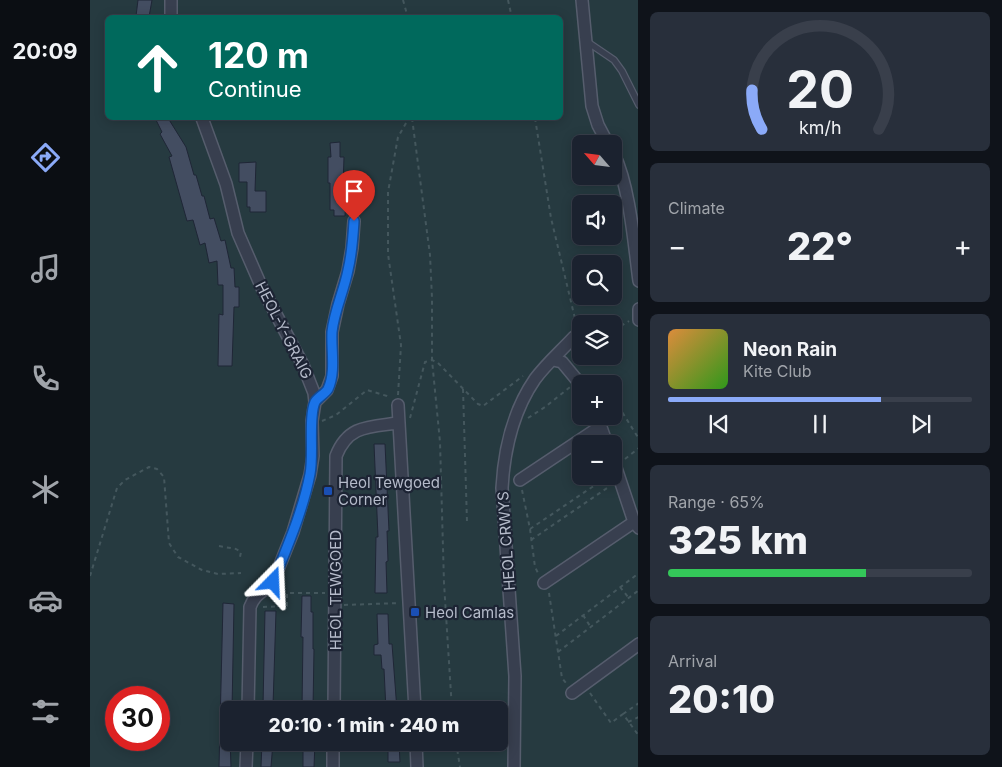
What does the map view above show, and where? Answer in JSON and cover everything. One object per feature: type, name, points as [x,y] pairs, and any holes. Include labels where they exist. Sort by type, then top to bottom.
[{"type":"street","points":[[171,0],[171,15]]},
{"type":"street","points":[[582,0],[592,106],[603,135]]},
{"type":"street","name":"HEOL-Y-GRAIG","points":[[203,120],[226,184],[238,233],[262,288],[311,382],[315,402],[312,421],[313,456],[310,475],[293,532],[273,582],[252,601]]},
{"type":"street","points":[[622,173],[636,242],[638,282]]},
{"type":"street","points":[[315,402],[327,390],[332,376],[332,332],[348,271],[354,221]]},
{"type":"street","name":"HEOL CRWYS","points":[[514,767],[515,676],[502,488],[503,465],[512,428],[523,400],[534,380],[572,339]]},
{"type":"street","points":[[549,363],[562,362],[573,375]]},
{"type":"street","points":[[398,405],[410,603],[414,701]]},
{"type":"street","name":"HEOL TEWGOED","points":[[334,701],[336,456],[340,445],[347,436],[358,430],[398,423]]},
{"type":"street","points":[[520,483],[594,425]]},
{"type":"street","points":[[544,584],[636,525],[617,485]]},
{"type":"street","points":[[248,701],[252,601]]},
{"type":"street","points":[[572,693],[638,644]]},
{"type":"street","points":[[246,767],[247,751]]},
{"type":"street","points":[[333,751],[333,767]]},
{"type":"street","points":[[416,751],[417,767]]},
{"type":"lane","points":[[586,42],[614,60],[622,71],[638,105]]},
{"type":"path","points":[[403,0],[407,15]]},
{"type":"path","points":[[508,0],[511,15]]},
{"type":"path","points":[[398,405],[400,345],[388,254],[388,192],[398,137],[409,120]]},
{"type":"path","points":[[410,120],[430,255],[432,360],[440,442],[444,584],[451,701]]},
{"type":"path","points":[[534,120],[572,316]]},
{"type":"path","points":[[622,325],[638,315]]},
{"type":"path","points":[[410,419],[425,362],[432,360],[438,363],[478,404],[483,406],[529,371],[549,363]]},
{"type":"path","points":[[526,420],[572,388]]},
{"type":"path","points":[[463,389],[467,522]]},
{"type":"path","points":[[312,421],[324,422],[336,415],[367,390],[387,396],[398,405]]},
{"type":"path","points":[[622,412],[638,439]]},
{"type":"path","points":[[622,459],[638,448]]},
{"type":"path","points":[[90,576],[117,488],[125,480],[148,468],[157,470],[164,477],[169,543],[178,557],[202,570],[218,574],[241,572]]},
{"type":"path","points":[[520,483],[532,540],[535,567],[549,593],[562,678],[572,693]]},
{"type":"path","points":[[530,529],[602,485]]},
{"type":"path","points":[[532,540],[605,485]]},
{"type":"path","points":[[219,546],[236,549],[241,552],[240,557]]},
{"type":"path","points":[[556,636],[638,573]]},
{"type":"path","points":[[620,587],[628,598]]},
{"type":"path","points":[[558,652],[638,590]]},
{"type":"path","points":[[252,601],[287,606],[287,593],[335,593]]},
{"type":"path","points":[[335,606],[410,603]]},
{"type":"path","points":[[583,615],[591,627]]},
{"type":"path","points":[[584,697],[590,692],[611,723],[638,703]]},
{"type":"path","points":[[623,714],[638,736]]},
{"type":"path","points":[[628,722],[638,717]]},
{"type":"path","points":[[457,751],[460,767]]},
{"type":"shaded area","points":[[90,0],[638,0],[638,767],[90,767]]},
{"type":"building","points":[[138,0],[152,0],[149,15],[136,15]]},
{"type":"building","points":[[156,120],[169,120],[186,147],[194,175],[196,175],[202,196],[204,196],[210,219],[214,218],[221,241],[225,240],[231,268],[234,268],[235,287],[239,287],[239,307],[234,307],[232,366],[218,366],[219,314],[223,315],[223,285],[218,285],[217,261],[209,263],[205,243],[200,245],[193,220],[187,221],[169,157],[172,156],[160,134],[162,132]]},
{"type":"building","points":[[340,142],[340,157],[344,157],[343,188],[344,197],[346,197],[345,216],[334,216],[334,210],[330,210],[328,157],[331,157],[330,143]]},
{"type":"building","points":[[256,162],[255,191],[266,191],[266,212],[250,212],[250,207],[247,207],[247,182],[239,182],[239,163]]},
{"type":"building","points":[[374,444],[385,444],[389,531],[387,531],[388,561],[386,562],[387,593],[375,593],[376,537],[378,537]]},
{"type":"building","points":[[302,596],[311,596],[314,649],[313,701],[302,701],[303,637],[301,637]]},
{"type":"building","points":[[223,603],[234,604],[232,701],[221,701]]},
{"type":"building","points":[[265,611],[276,611],[273,701],[263,701]]},
{"type":"building","points":[[377,614],[388,614],[389,644],[392,644],[396,701],[386,701],[384,669],[382,669],[381,655],[374,655],[374,645],[378,644]]},
{"type":"building","points":[[220,726],[220,751],[230,751],[231,767],[219,767]]},
{"type":"building","points":[[262,751],[272,751],[271,767],[261,767]]},
{"type":"building","points":[[303,751],[315,751],[314,767],[303,767]]},
{"type":"building","points":[[388,751],[399,751],[400,762],[388,762]]},
{"type":"place","name":"Heol Tewgoed Corner","points":[[328,491]]},
{"type":"place","name":"Heol Camlas","points":[[415,612]]},
{"type":"route","points":[[273,582],[293,532],[310,475],[313,456],[312,421],[315,402],[327,390],[332,376],[332,332],[348,271],[354,221]]}]
